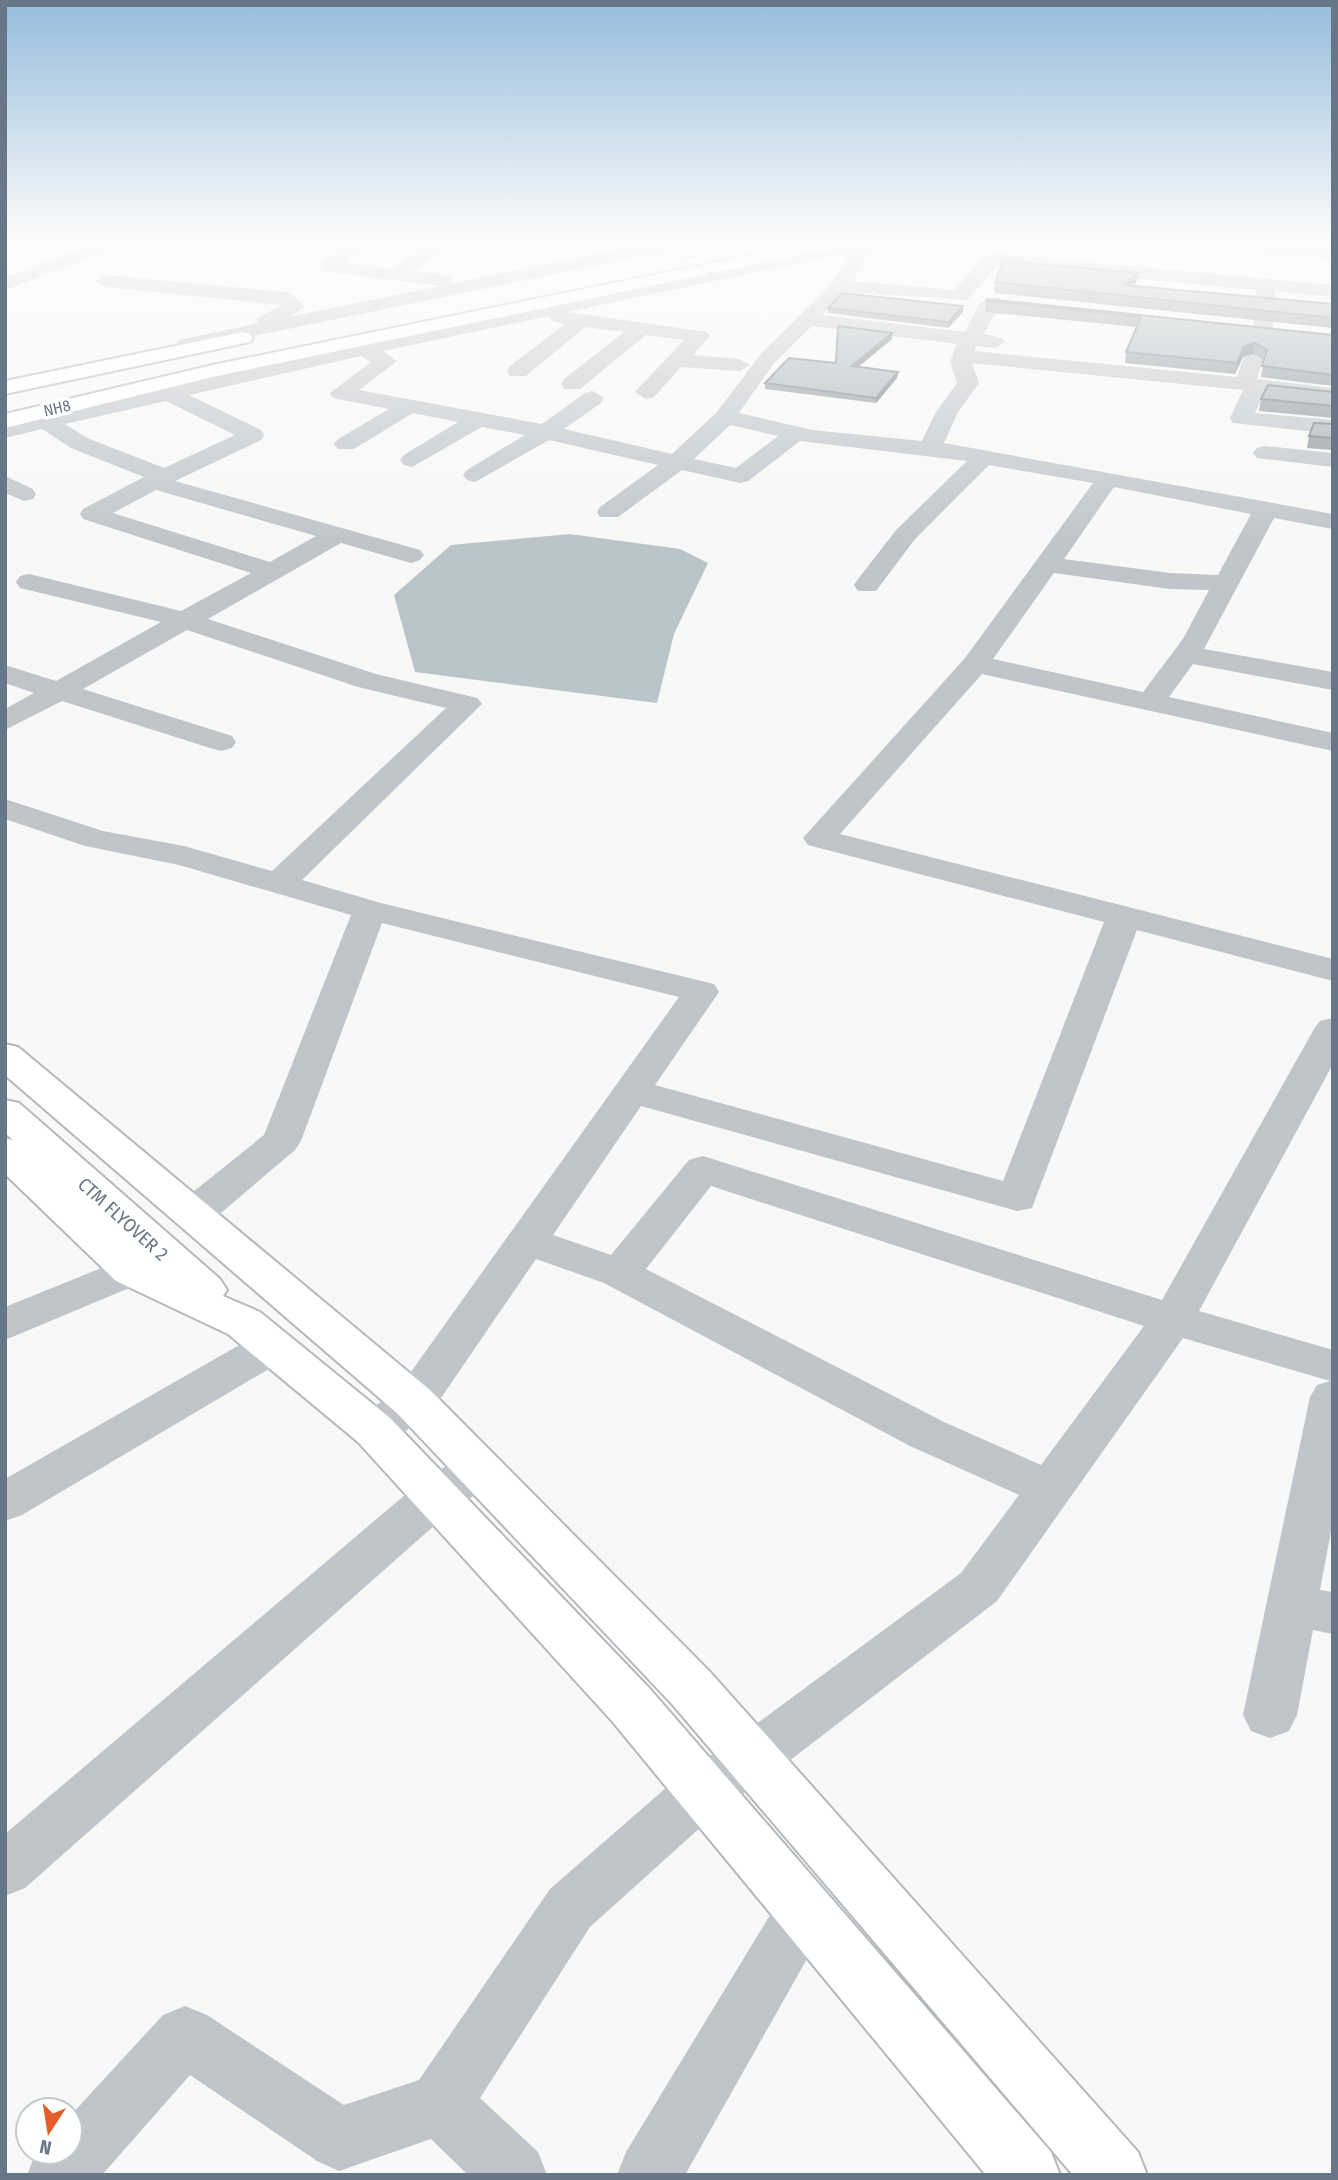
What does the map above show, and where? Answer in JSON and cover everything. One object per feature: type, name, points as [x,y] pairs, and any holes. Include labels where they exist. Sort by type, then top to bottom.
[{"type":"main road","points":[[5,387],[227,342]]},
{"type":"main road","name":"NH8","points":[[5,402],[175,361],[270,342]]},
{"type":"main road","name":"NH8","points":[[5,421],[380,342]]},
{"type":"main road","points":[[5,1055],[193,1214],[457,1483],[572,1641],[704,1790],[1025,2173]]},
{"type":"main road","name":"CTM FLYOVER 2","points":[[5,1112],[149,1265],[394,1416]]},
{"type":"main road","points":[[5,1151],[149,1265]]},
{"type":"main road","points":[[457,1483],[608,1603],[691,1688],[1115,2175]]},
{"type":"main road","points":[[572,1641],[608,1603]]},
{"type":"street","points":[[5,381],[195,342]]},
{"type":"street","points":[[5,412],[154,374],[300,342]]},
{"type":"street","points":[[5,431],[167,393],[230,373],[398,342]]},
{"type":"street","points":[[518,371],[554,342]]},
{"type":"street","points":[[572,384],[625,342]]},
{"type":"street","points":[[646,392],[694,342]]},
{"type":"street","points":[[609,512],[677,462],[724,417],[767,359],[784,342]]},
{"type":"street","points":[[930,342],[1333,395]]},
{"type":"street","points":[[930,449],[947,412],[968,383],[961,361],[970,342]]},
{"type":"street","points":[[1260,342],[1241,418],[1333,427]]},
{"type":"street","points":[[966,348],[1045,346]]},
{"type":"street","points":[[364,349],[386,361],[341,393],[546,432],[740,476],[796,433]]},
{"type":"street","points":[[676,360],[739,365]]},
{"type":"street","points":[[5,402],[154,374]]},
{"type":"street","points":[[167,393],[253,435],[92,514],[272,571]]},
{"type":"street","points":[[475,475],[546,432],[593,398]]},
{"type":"street","points":[[346,444],[409,406]]},
{"type":"street","points":[[724,417],[796,433],[930,449],[1108,479],[1333,522]]},
{"type":"street","points":[[412,460],[478,419]]},
{"type":"street","points":[[44,421],[79,443],[159,480],[411,555]]},
{"type":"street","points":[[1265,453],[1333,460]]},
{"type":"street","points":[[867,585],[906,534],[982,459]]},
{"type":"street","points":[[1108,479],[975,664],[819,838],[1333,970]]},
{"type":"street","points":[[1151,702],[1186,653],[1228,583],[1265,509]]},
{"type":"street","points":[[5,721],[337,535]]},
{"type":"street","points":[[1046,564],[1170,580],[1228,583]]},
{"type":"street","points":[[29,582],[184,620],[368,681],[467,704],[279,883]]},
{"type":"street","points":[[1186,653],[1333,681]]},
{"type":"street","points":[[975,664],[1333,742]]},
{"type":"street","points":[[5,674],[221,742]]},
{"type":"street","points":[[5,808],[96,839],[184,856],[370,910],[701,992],[527,1241],[394,1416]]},
{"type":"street","points":[[193,1214],[281,1141],[370,910]]},
{"type":"street","points":[[632,1091],[1017,1198],[1117,939],[1123,916]]},
{"type":"street","points":[[59,2175],[185,2036],[339,2139],[440,2104],[570,1908],[704,1790],[751,1758],[979,1587],[1173,1319],[1333,1029]]},
{"type":"street","points":[[619,1273],[703,1169],[1173,1319],[1333,1366]]},
{"type":"street","points":[[527,1241],[619,1273],[927,1434],[1050,1489]]},
{"type":"street","points":[[5,1325],[149,1265]]},
{"type":"street","points":[[5,1502],[259,1335]]},
{"type":"street","points":[[1270,1716],[1312,1609],[1333,1397]]},
{"type":"street","points":[[5,1870],[457,1483]]},
{"type":"street","points":[[649,2175],[805,1911]]},
{"type":"street","points":[[440,2104],[515,2175]]},
{"type":"shaded area","points":[[570,534],[680,549],[708,563],[674,634],[657,703],[415,672],[394,595],[451,545]]},
{"type":"building","points":[[837,342],[881,342],[852,366],[898,372],[876,398],[765,383],[789,358],[836,363]]},
{"type":"building","points":[[1130,342],[1333,342],[1333,375],[1262,366],[1267,350],[1255,343],[1244,346],[1237,363],[1126,352]]},
{"type":"building","points":[[1268,385],[1333,392],[1333,406],[1261,399]]},
{"type":"building","points":[[1314,423],[1333,424],[1333,438],[1309,436]]}]
